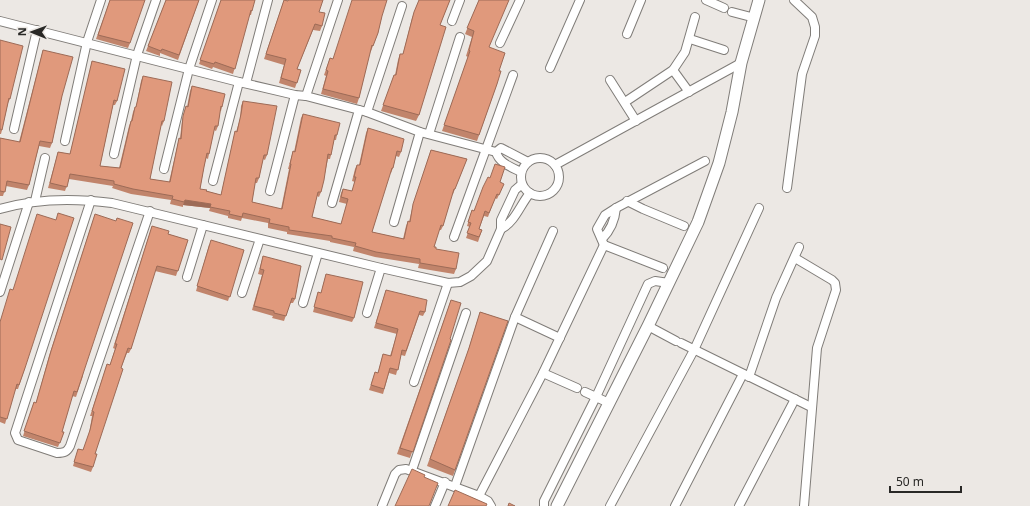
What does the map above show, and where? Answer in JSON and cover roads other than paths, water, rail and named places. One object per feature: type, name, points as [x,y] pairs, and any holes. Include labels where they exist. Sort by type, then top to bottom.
[{"type":"street","points":[[65,141],[87,42],[101,0]]},
{"type":"street","points":[[114,154],[137,55],[156,0]]},
{"type":"street","points":[[164,169],[189,69],[212,0]]},
{"type":"street","points":[[213,181],[268,0]]},
{"type":"street","points":[[306,96],[338,0]]},
{"type":"street","points":[[452,20],[460,0]]},
{"type":"street","points":[[500,44],[520,0]]},
{"type":"street","points":[[550,68],[580,0]]},
{"type":"street","points":[[627,34],[641,0]]},
{"type":"street","points":[[706,0],[724,8]]},
{"type":"street","points":[[558,506],[609,403],[652,329],[669,284],[698,222],[719,163],[732,112],[741,63],[759,0]]},
{"type":"street","points":[[787,188],[802,74],[815,36],[816,27],[812,17],[794,0]]},
{"type":"street","points":[[332,203],[363,111],[402,6]]},
{"type":"street","points":[[732,12],[755,18]]},
{"type":"street","points":[[625,102],[673,70],[685,52],[695,17]]},
{"type":"street","points":[[0,21],[363,111],[420,132],[492,150],[501,148],[528,162]]},
{"type":"street","points":[[14,130],[38,30]]},
{"type":"street","points":[[429,134],[460,37]]},
{"type":"street","points":[[690,38],[724,50]]},
{"type":"street","points":[[555,165],[741,63]]},
{"type":"street","points":[[673,70],[689,92]]},
{"type":"street","points":[[454,237],[492,150],[513,75]]},
{"type":"street","points":[[610,80],[636,121]]},
{"type":"street","points":[[270,191],[295,95]]},
{"type":"street","points":[[394,222],[420,132]]},
{"type":"street","points":[[492,150],[497,158],[521,172]]},
{"type":"street","points":[[0,292],[32,202],[45,158]]},
{"type":"street","points":[[545,158],[555,165],[558,177],[554,189],[543,196],[530,193],[522,184],[521,172],[528,162],[533,159],[545,158]]},
{"type":"street","points":[[663,268],[603,242],[598,233],[599,224],[605,215],[627,201],[705,161]]},
{"type":"street","points":[[0,209],[32,202],[68,199],[91,200],[150,211],[381,268],[448,282],[460,282],[479,270],[487,261],[501,229],[501,220],[516,190],[522,184]]},
{"type":"street","points":[[501,229],[510,225],[522,202],[530,193]]},
{"type":"street","points":[[91,200],[15,433],[18,440],[57,453],[63,453],[70,446],[150,211]]},
{"type":"street","points":[[627,201],[684,226]]},
{"type":"street","points":[[610,506],[694,350],[759,208]]},
{"type":"street","points":[[187,277],[203,225]]},
{"type":"street","points":[[455,486],[514,317],[553,231]]},
{"type":"street","points":[[242,293],[260,239]]},
{"type":"street","points":[[479,496],[543,373],[603,242]]},
{"type":"street","points":[[675,506],[746,375],[776,298],[799,248]]},
{"type":"street","points":[[303,303],[318,253]]},
{"type":"street","points":[[795,258],[832,280],[835,284],[832,302],[817,348],[804,506]]},
{"type":"street","points":[[367,313],[381,268]]},
{"type":"street","points":[[544,506],[544,501],[596,397],[648,284],[655,281],[669,284]]},
{"type":"street","points":[[414,382],[448,282]]},
{"type":"street","points":[[412,470],[466,313]]},
{"type":"street","points":[[514,317],[560,338]]},
{"type":"street","points":[[652,329],[811,407]]},
{"type":"street","points":[[543,373],[577,388]]},
{"type":"street","points":[[585,392],[609,403]]},
{"type":"street","points":[[739,506],[795,399]]},
{"type":"street","points":[[382,506],[395,474],[399,470],[406,469],[445,482],[479,496],[488,501],[491,506]]},
{"type":"street","points":[[435,506],[445,482]]}]
